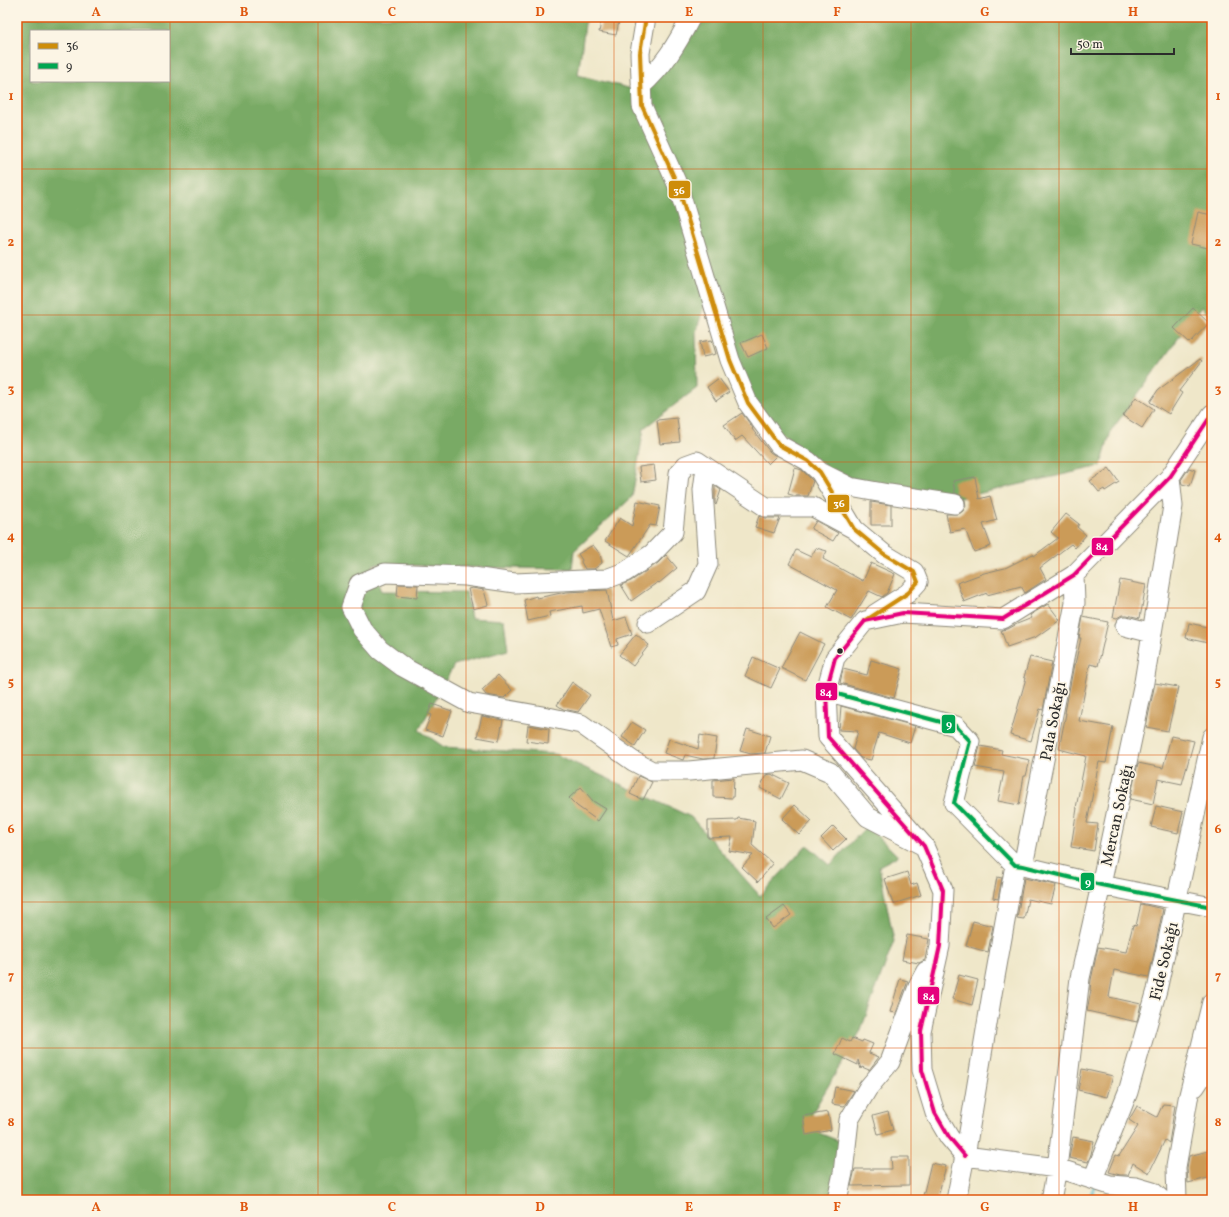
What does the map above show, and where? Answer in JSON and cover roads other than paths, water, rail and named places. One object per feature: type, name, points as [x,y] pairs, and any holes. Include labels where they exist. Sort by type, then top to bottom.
[{"type":"street","points":[[646,17],[640,53],[642,106],[678,186],[730,360],[748,403],[779,445],[808,461],[820,472],[850,487],[955,504]]},
{"type":"street","points":[[641,86],[654,75],[667,59],[691,17]]},
{"type":"street","points":[[865,621],[903,613],[1003,619],[1074,575],[1170,477],[1212,414]]},
{"type":"street","points":[[924,846],[868,817],[830,772],[802,760],[688,770],[652,771],[633,761],[581,724],[548,716],[469,703],[403,667],[380,650],[362,629],[351,607],[359,584],[385,573],[466,576],[515,583],[606,579],[626,572],[652,554],[673,532],[679,473],[686,465],[697,461],[766,507],[813,507],[854,529],[884,554],[914,572],[918,582],[908,593],[865,621],[835,658],[826,691],[828,737],[924,846],[943,890],[940,946],[921,1031],[922,1070],[935,1113],[949,1137],[965,1156],[1057,1168],[1104,1188],[1136,1188],[1152,1192],[1162,1200]]},
{"type":"street","points":[[648,623],[696,591],[708,564],[703,490],[706,467]]},
{"type":"street","points":[[820,472],[854,529]]},
{"type":"street","name":"Mercan Sokağı","points":[[1051,1200],[1057,1168],[1080,978],[1144,682],[1173,506],[1170,477]]},
{"type":"street","name":"Pala Sokağı","points":[[956,1200],[965,1156],[992,994],[1075,603],[1074,575]]},
{"type":"street","points":[[1125,626],[1152,633]]},
{"type":"street","points":[[826,691],[956,726],[970,741],[954,803],[1019,865],[1101,885],[1212,907]]},
{"type":"street","name":"Fide Sokağı","points":[[1104,1188],[1128,1092],[1183,902],[1212,737]]},
{"type":"street","points":[[837,1200],[843,1173],[849,1120],[868,1088],[890,1062],[919,984],[940,946]]},
{"type":"street","points":[[1177,1200],[1176,1167],[1188,1099],[1212,1002]]},
{"type":"street","points":[[1188,1099],[1212,1061]]},
{"type":"waterway","points":[[1090,1200],[1095,1185]]}]
